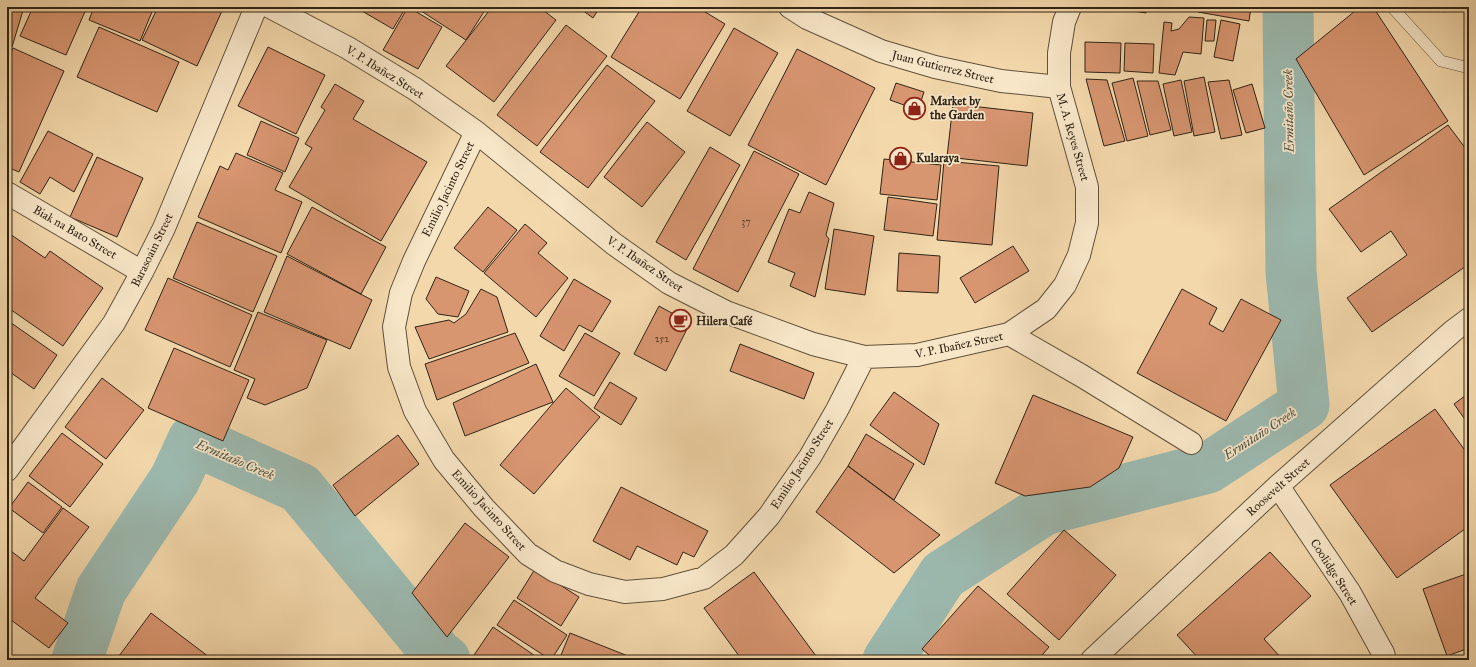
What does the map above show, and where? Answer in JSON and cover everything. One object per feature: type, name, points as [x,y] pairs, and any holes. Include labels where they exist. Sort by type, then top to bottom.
[{"type":"street","name":"Barasoain Street","points":[[7,470],[114,323],[142,272],[164,228],[256,7]]},
{"type":"street","name":"V. P. Ibañez Street","points":[[270,7],[348,48],[415,89],[476,132],[614,244],[669,284],[726,312],[812,344],[864,357],[917,355],[1009,334],[1082,376],[1191,444]]},
{"type":"street","name":"Juan Gutierrez Street","points":[[790,7],[807,18],[880,51],[935,67],[1001,81],[1059,87]]},
{"type":"street","name":"M. A. Reyes Street","points":[[1009,334],[1046,310],[1065,285],[1079,255],[1087,223],[1087,186],[1059,87],[1059,53],[1064,22],[1070,7]]},
{"type":"street","name":"Emilio Jacinto Street","points":[[476,132],[414,261],[401,293],[394,327],[399,367],[415,411],[444,460],[484,508],[528,554],[555,571],[589,584],[625,592],[664,589],[704,578],[734,555],[769,516],[810,457],[837,410],[864,357]]},
{"type":"street","name":"Biak na Bato Street","points":[[7,193],[142,272]]},
{"type":"street","name":"Roosevelt Street","points":[[1092,660],[1278,486],[1442,341],[1469,319]]},
{"type":"street","name":"Coolidge Street","points":[[1278,486],[1350,593],[1383,653],[1385,660]]},
{"type":"lane","points":[[1392,7],[1441,61],[1469,68]]},
{"type":"building","points":[[7,7],[24,7],[12,47],[7,46]]},
{"type":"building","points":[[33,7],[87,7],[66,55],[20,36]]},
{"type":"building","points":[[94,7],[154,7],[140,41],[89,20]]},
{"type":"building","points":[[158,7],[213,7],[222,11],[197,66],[142,40]]},
{"type":"building","points":[[355,7],[406,7],[393,29]]},
{"type":"building","points":[[408,7],[442,27],[418,69],[383,50]]},
{"type":"building","points":[[415,7],[487,7],[466,40]]},
{"type":"building","points":[[492,7],[539,7],[556,20],[494,102],[446,66]]},
{"type":"building","points":[[578,7],[600,7],[593,18]]},
{"type":"building","points":[[642,7],[697,7],[725,24],[680,99],[611,57]]},
{"type":"building","points":[[1108,7],[1147,7],[1146,13]]},
{"type":"building","points":[[1179,7],[1196,7],[1196,10]]},
{"type":"building","points":[[1199,7],[1251,7],[1249,21],[1198,12]]},
{"type":"building","points":[[1360,7],[1373,7],[1448,121],[1364,175],[1296,59]]},
{"type":"building","points":[[1442,7],[1454,7],[1444,12]]},
{"type":"building","points":[[1189,17],[1204,18],[1201,54],[1183,52],[1175,75],[1159,73],[1164,22],[1172,23],[1171,31],[1179,29]]},
{"type":"building","points":[[1207,20],[1216,20],[1214,41],[1205,41]]},
{"type":"building","points":[[1221,20],[1240,24],[1233,61],[1214,57]]},
{"type":"building","points":[[566,25],[607,56],[537,146],[497,115]]},
{"type":"building","points":[[99,27],[179,62],[157,112],[77,77]]},
{"type":"building","points":[[734,28],[778,53],[730,136],[687,111]]},
{"type":"building","points":[[1085,42],[1121,43],[1120,73],[1085,72]]},
{"type":"building","points":[[1125,43],[1154,44],[1153,73],[1124,71]]},
{"type":"building","points":[[268,47],[325,75],[296,134],[238,106]]},
{"type":"building","points":[[13,48],[64,71],[19,172],[7,167],[7,61]]},
{"type":"building","points":[[797,49],[875,88],[826,185],[748,145]]},
{"type":"building","points":[[607,65],[655,101],[588,188],[540,152]]},
{"type":"building","points":[[1204,77],[1215,132],[1194,136],[1184,81]]},
{"type":"building","points":[[1133,78],[1148,136],[1127,141],[1112,83]]},
{"type":"building","points":[[1086,79],[1107,80],[1125,141],[1104,146]]},
{"type":"building","points":[[1181,80],[1192,132],[1174,136],[1163,84]]},
{"type":"building","points":[[1229,80],[1242,135],[1221,139],[1208,82]]},
{"type":"building","points":[[1137,81],[1158,81],[1171,130],[1150,135]]},
{"type":"building","points":[[896,83],[924,92],[918,110],[890,100]]},
{"type":"building","points":[[335,84],[364,101],[353,119],[427,162],[381,241],[289,187],[312,148],[305,144],[325,110],[321,107]]},
{"type":"building","points":[[1252,84],[1265,128],[1246,133],[1233,90]]},
{"type":"building","points":[[953,104],[1033,113],[1027,166],[947,157]]},
{"type":"building","points":[[261,121],[299,138],[285,172],[247,155]]},
{"type":"building","points":[[647,122],[685,152],[642,207],[604,177]]},
{"type":"building","points":[[1448,125],[1469,153],[1469,264],[1372,332],[1347,298],[1407,255],[1391,231],[1361,252],[1329,209]]},
{"type":"building","points":[[48,131],[93,154],[74,192],[50,177],[40,194],[20,182]]},
{"type":"building","points":[[710,147],[740,165],[686,260],[656,242]]},
{"type":"building","points":[[754,151],[799,174],[738,292],[693,269]]},
{"type":"building","points":[[236,153],[283,173],[275,190],[302,202],[281,253],[198,217],[220,166],[228,170]]},
{"type":"building","points":[[97,157],[143,178],[117,237],[70,217]]},
{"type":"building","points":[[884,159],[941,165],[937,200],[880,194]]},
{"type":"building","points":[[944,161],[999,166],[992,245],[937,240]]},
{"type":"building","points":[[809,192],[834,203],[826,235],[829,239],[815,297],[790,286],[795,273],[768,262],[789,209],[800,213]]},
{"type":"building","points":[[888,197],[937,204],[933,236],[884,230]]},
{"type":"building","points":[[312,207],[386,247],[361,294],[287,254]]},
{"type":"building","points":[[488,207],[517,230],[483,272],[454,248]]},
{"type":"building","points":[[197,222],[277,256],[253,312],[173,278]]},
{"type":"building","points":[[525,224],[547,243],[538,253],[568,278],[536,317],[484,273]]},
{"type":"building","points":[[834,229],[874,236],[865,295],[825,289]]},
{"type":"building","points":[[7,232],[45,258],[50,251],[103,288],[63,346],[7,307]]},
{"type":"building","points":[[1013,246],[1029,271],[975,303],[960,278]]},
{"type":"building","points":[[899,253],[940,256],[938,293],[897,291]]},
{"type":"building","points":[[287,256],[372,300],[350,349],[264,312]]},
{"type":"building","points":[[436,277],[469,291],[458,317],[438,314],[426,299]]},
{"type":"building","points":[[168,278],[252,315],[230,367],[145,330]]},
{"type":"building","points":[[574,279],[611,301],[592,332],[579,325],[564,351],[540,336]]},
{"type":"building","points":[[481,289],[497,297],[508,332],[429,359],[415,327],[449,320],[454,323],[466,314]]},
{"type":"building","points":[[1182,289],[1217,308],[1209,324],[1223,332],[1241,299],[1281,320],[1226,421],[1137,373]]},
{"type":"building","points":[[659,306],[690,323],[666,371],[634,354]]},
{"type":"building","points":[[258,312],[327,340],[307,388],[265,405],[247,398],[255,379],[234,370]]},
{"type":"building","points":[[7,320],[57,355],[34,389],[7,370]]},
{"type":"building","points":[[515,333],[529,363],[437,400],[425,364]]},
{"type":"building","points":[[585,333],[620,353],[594,396],[559,376]]},
{"type":"building","points":[[740,344],[814,373],[804,399],[730,371]]},
{"type":"building","points":[[174,348],[249,380],[223,441],[148,408]]},
{"type":"building","points":[[536,364],[553,402],[465,436],[453,403]]},
{"type":"building","points":[[102,378],[144,410],[106,459],[65,427]]},
{"type":"building","points":[[610,382],[637,398],[621,425],[594,408]]},
{"type":"building","points":[[566,388],[600,417],[534,494],[500,465]]},
{"type":"building","points":[[894,392],[939,424],[924,465],[870,425]]},
{"type":"building","points":[[1469,393],[1469,425],[1454,404]]},
{"type":"building","points":[[1033,395],[1133,437],[1119,468],[1090,487],[1025,496],[995,483]]},
{"type":"building","points":[[1435,409],[1469,456],[1469,526],[1397,578],[1330,485]]},
{"type":"building","points":[[62,433],[103,464],[70,507],[29,476]]},
{"type":"building","points":[[866,434],[914,464],[894,500],[848,466]]},
{"type":"building","points":[[398,435],[419,464],[355,516],[333,485]]},
{"type":"building","points":[[848,466],[940,535],[894,573],[816,512]]},
{"type":"building","points":[[28,482],[62,507],[43,533],[9,508]]},
{"type":"building","points":[[621,487],[708,531],[694,557],[683,552],[677,565],[637,546],[630,560],[593,541]]},
{"type":"building","points":[[63,508],[89,527],[35,598],[68,623],[49,648],[7,617],[7,548],[24,561]]},
{"type":"building","points":[[465,523],[509,557],[447,637],[412,593]]},
{"type":"building","points":[[1064,530],[1116,575],[1059,640],[1007,594]]},
{"type":"building","points":[[1270,552],[1311,596],[1264,639],[1283,660],[1200,660],[1177,635]]},
{"type":"building","points":[[535,569],[579,597],[561,626],[517,598]]},
{"type":"building","points":[[754,572],[819,660],[742,660],[704,608]]},
{"type":"building","points":[[1469,573],[1469,648],[1447,656],[1423,589]]},
{"type":"building","points":[[978,586],[1049,647],[1038,660],[935,660],[922,649]]},
{"type":"building","points":[[514,600],[567,635],[551,660],[497,625]]},
{"type":"building","points":[[151,613],[213,660],[116,660]]},
{"type":"building","points":[[493,627],[541,660],[475,660],[472,658]]},
{"type":"building","points":[[570,633],[633,658],[632,660],[559,660]]},
{"type":"waterway","name":"Ermitaño Creek","points":[[888,660],[943,575],[1044,510],[1208,468],[1304,405],[1291,272],[1288,7]]},
{"type":"waterway","name":"Ermitaño Creek","points":[[77,660],[101,590],[175,479],[193,440],[300,488],[438,655],[445,660]]},
{"type":"place","name":"Market by the Garden","points":[[914,108]]},
{"type":"place","name":"Kularaya","points":[[901,158]]},
{"type":"place","name":"Hilera Café","points":[[680,321]]}]
